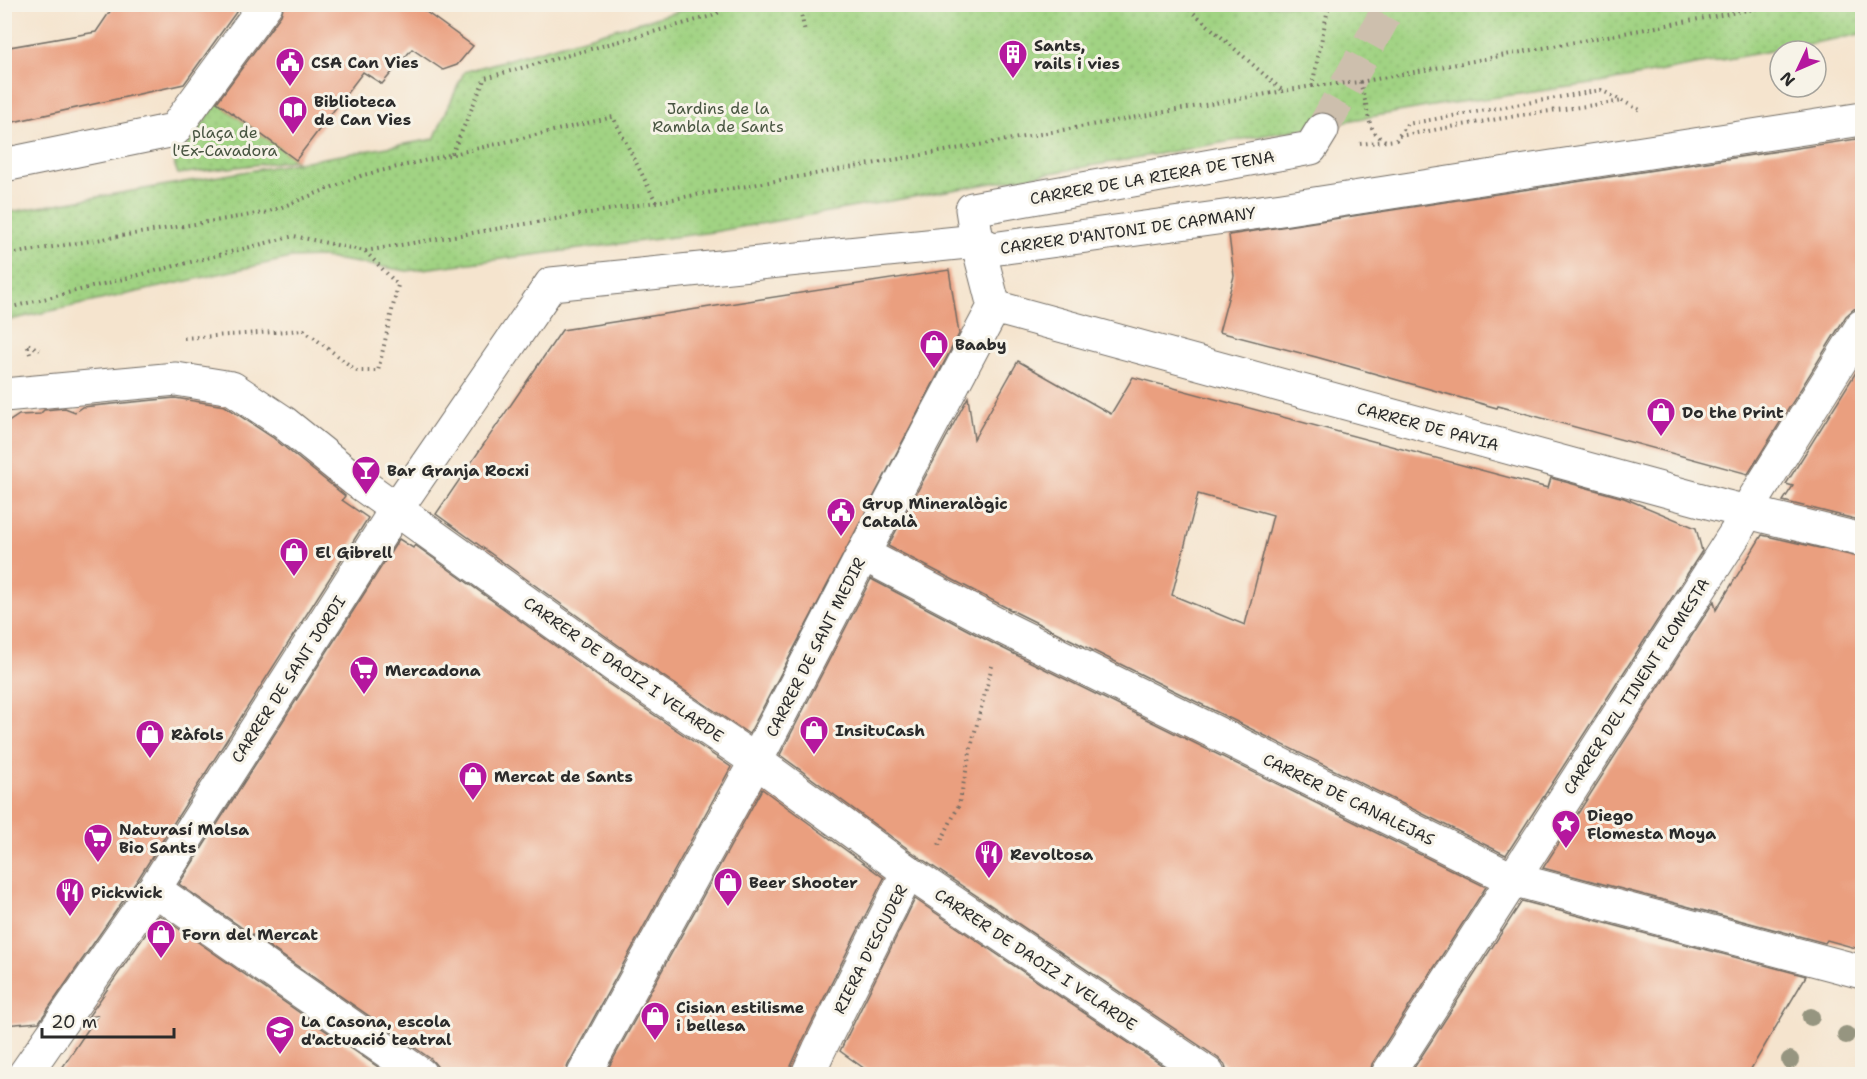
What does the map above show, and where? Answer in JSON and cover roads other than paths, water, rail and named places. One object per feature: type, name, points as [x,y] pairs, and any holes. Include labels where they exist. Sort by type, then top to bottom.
[{"type":"street","points":[[4,165],[174,130],[266,4]]},
{"type":"street","name":"CARRER D'ANTONI DE CAPMANY","points":[[550,284],[977,241],[992,249],[1282,209],[1863,119]]},
{"type":"street","name":"CARRER DE LA RIERA DE TENA","points":[[977,241],[972,209],[1317,139]]},
{"type":"street","points":[[977,241],[994,307]]},
{"type":"street","name":"CARRER DE SANT JORDI","points":[[25,1074],[153,889],[397,508],[550,284]]},
{"type":"street","name":"CARRER DE PAVIA","points":[[994,307],[1747,512],[1863,540]]},
{"type":"street","name":"CARRER DE SANT MEDIR","points":[[584,1074],[994,307]]},
{"type":"street","name":"CARRER DEL TINENT FLOMESTA","points":[[1388,1074],[1735,534],[1863,326]]},
{"type":"street","name":"CARRER DE DAOIZ I VELARDE","points":[[4,395],[176,379],[232,388],[283,423],[354,479],[618,668],[752,758],[908,872],[1208,1074]]},
{"type":"street","name":"CARRER DE CANALEJAS","points":[[863,554],[1004,628],[1512,879],[1863,972]]},
{"type":"street","name":"RIERA D'ESCUDER","points":[[808,1074],[908,872]]},
{"type":"street","points":[[153,889],[420,1074]]},
{"type":"tunnel","points":[[1322,130],[1391,4]]},
{"type":"place","name":"Sants, rails i vies","points":[[1013,80]]},
{"type":"place","name":"CSA Can Vies","points":[[290,88]]},
{"type":"place","name":"Biblioteca de Can Vies","points":[[293,136]]},
{"type":"place","name":"Baaby","points":[[934,370]]},
{"type":"place","name":"Do the Print","points":[[1661,438]]},
{"type":"place","name":"Bar Granja Rocxi","points":[[366,496]]},
{"type":"place","name":"Grup Mineralògic Català","points":[[841,538]]},
{"type":"place","name":"El Gibrell","points":[[294,578]]},
{"type":"place","name":"Mercadona","points":[[364,696]]},
{"type":"place","name":"InsituCash","points":[[814,756]]},
{"type":"place","name":"Ràfols","points":[[150,760]]},
{"type":"place","name":"Mercat de Sants","points":[[473,802]]},
{"type":"place","name":"Diego Flomesta Moya","points":[[1566,850]]},
{"type":"place","name":"Naturasí Molsa Bio Sants","points":[[98,864]]},
{"type":"place","name":"Revoltosa","points":[[989,880]]},
{"type":"place","name":"Beer Shooter","points":[[728,908]]},
{"type":"place","name":"Pickwick","points":[[70,918]]},
{"type":"place","name":"Forn del Mercat","points":[[161,960]]},
{"type":"place","name":"Cisian estilisme i bellesa","points":[[655,1042]]},
{"type":"place","name":"La Casona, escola d'actuació teatral","points":[[280,1056]]},
{"type":"park label","name":"Jardins de la Rambla de Sants","points":[[718,117]]},
{"type":"park label","name":"plaça de l'Ex-Cavadora","points":[[225,141]]}]
